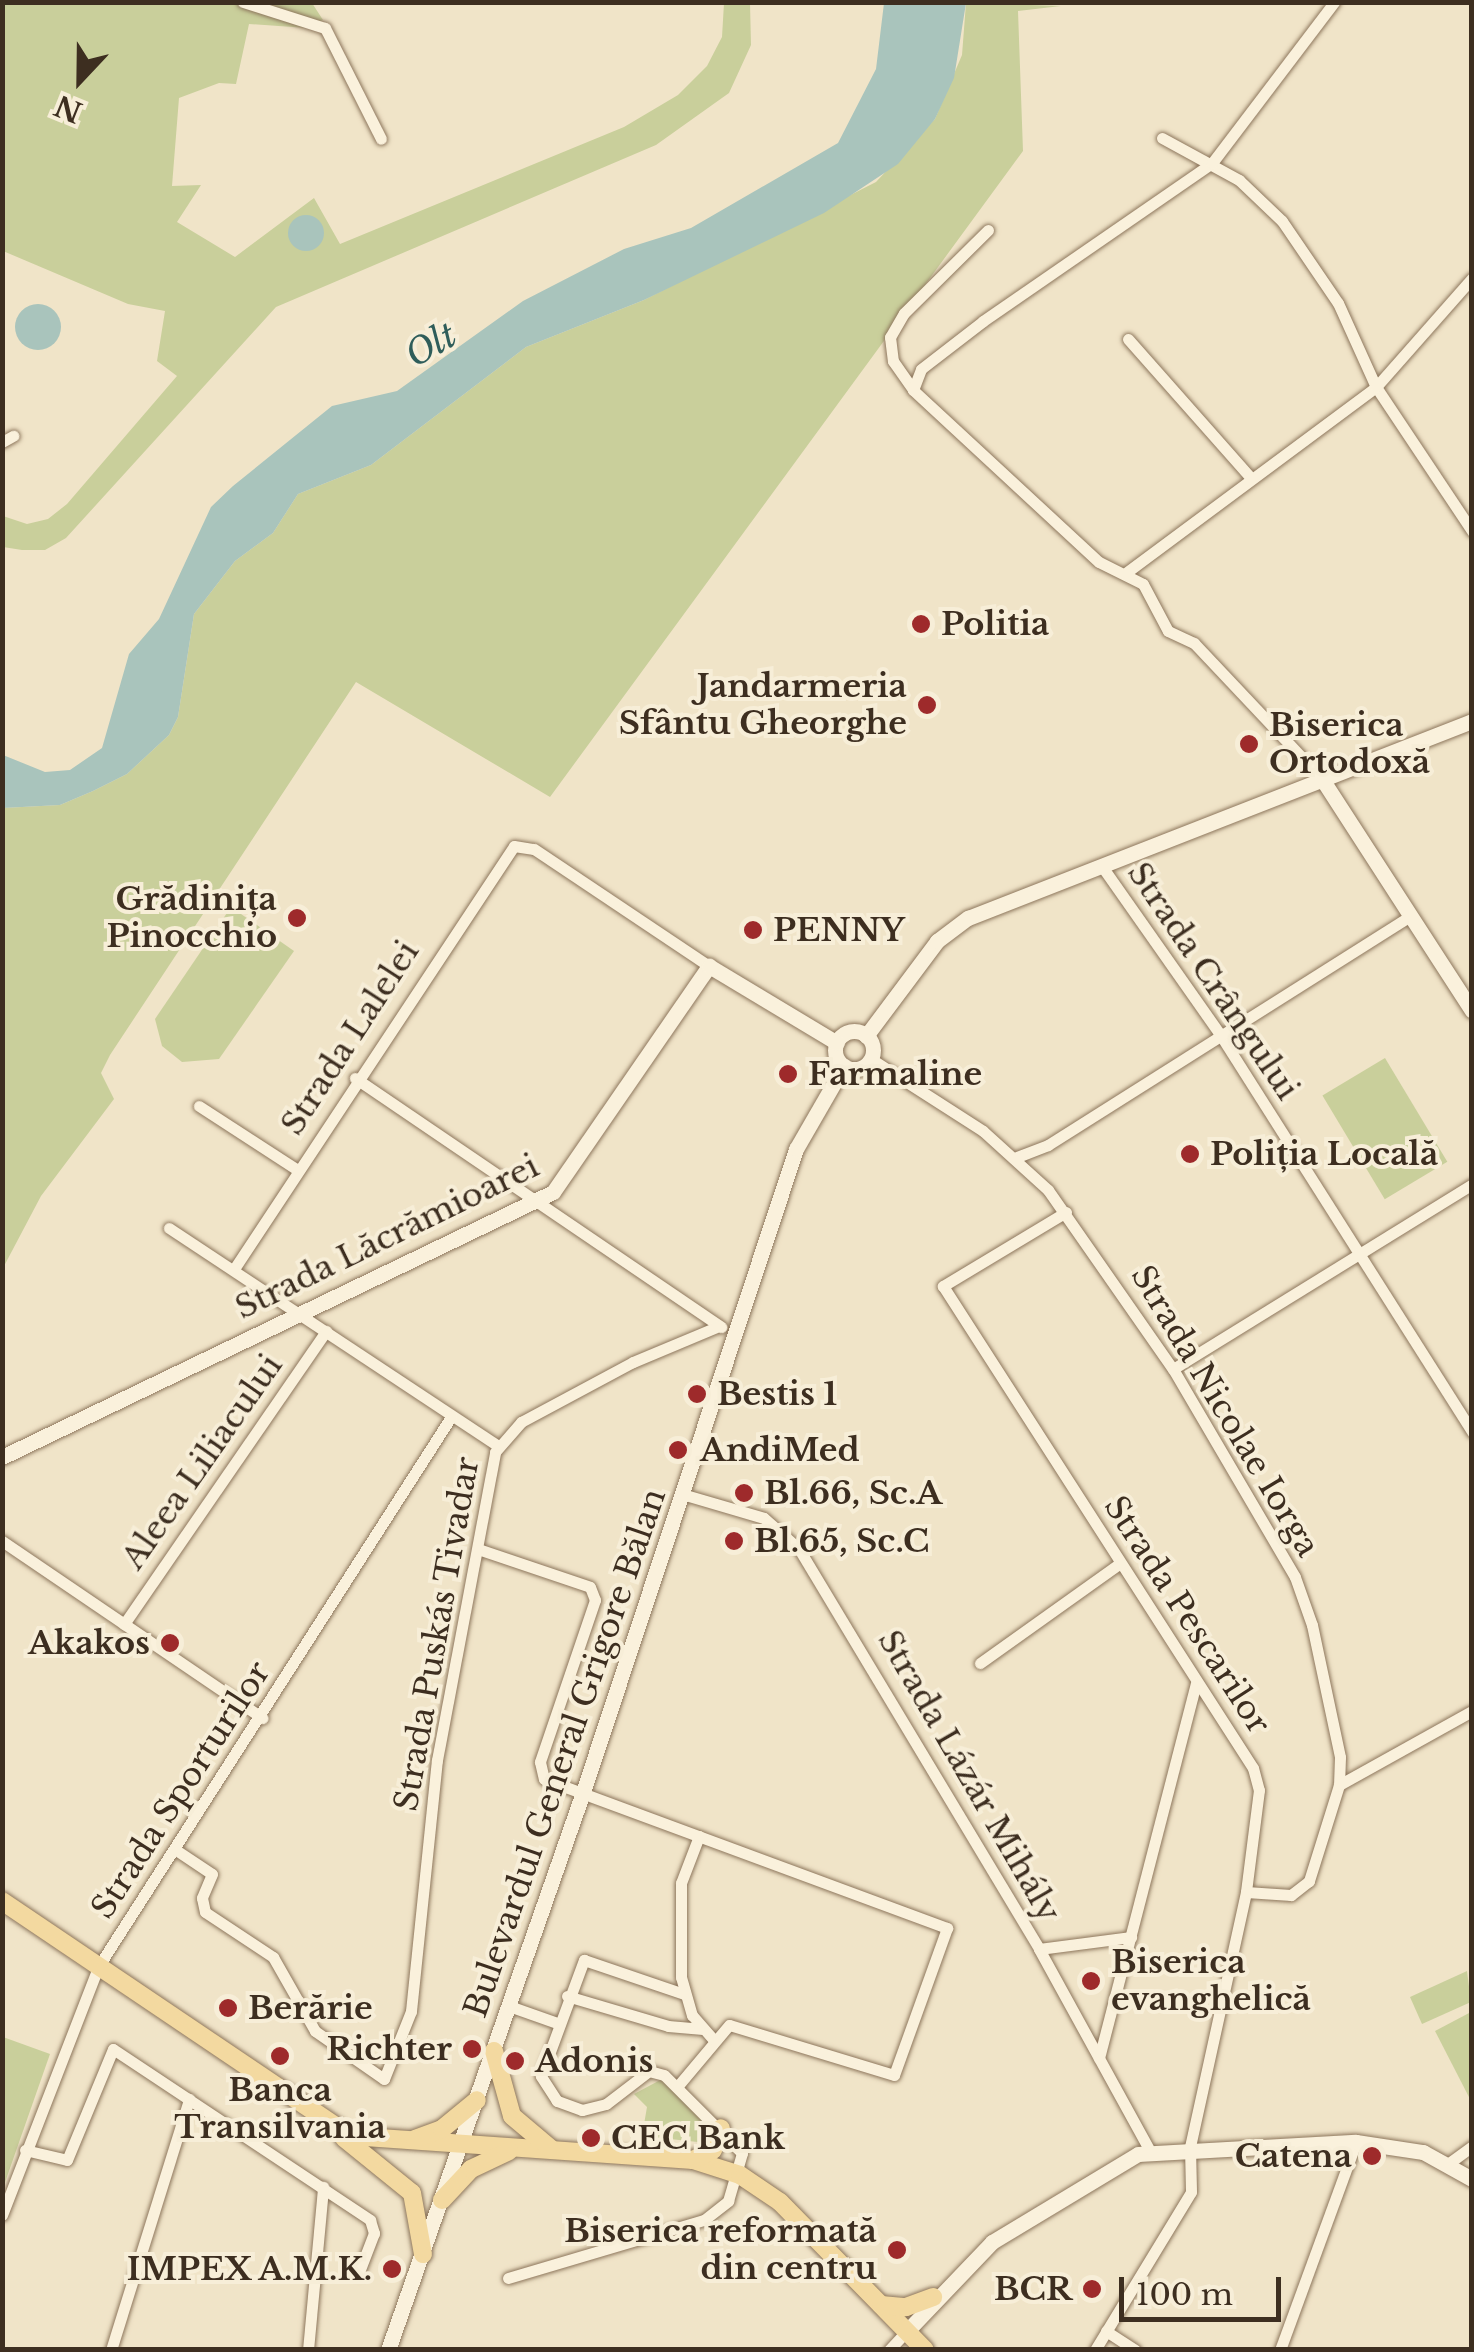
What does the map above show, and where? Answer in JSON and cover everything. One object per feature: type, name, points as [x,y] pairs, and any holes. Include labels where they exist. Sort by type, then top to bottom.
[{"type":"main road","points":[[708,966],[837,1043],[844,1066],[856,1069],[871,1060],[866,1036],[927,952],[957,924],[1472,721]]},
{"type":"main road","points":[[1322,779],[1472,1011]]},
{"type":"main road","name":"Strada Lăcrămioarei","points":[[2,1458],[535,1200],[561,1183],[708,966]]},
{"type":"main road","points":[[837,1043],[850,1032],[866,1036]]},
{"type":"main road","name":"Bulevardul General Grigore Bălan","points":[[388,2350],[462,2146],[682,1494],[726,1329],[796,1150],[844,1066]]},
{"type":"main road","points":[[2,1901],[323,2123],[406,2186],[421,2218],[423,2254]]},
{"type":"main road","points":[[494,2051],[512,2116],[555,2151]]},
{"type":"main road","points":[[406,2142],[442,2128],[477,2100]]},
{"type":"main road","points":[[323,2123],[351,2136],[406,2142],[694,2160],[740,2176],[780,2202],[925,2350]]},
{"type":"main road","points":[[694,2160],[713,2150],[721,2128]]},
{"type":"main road","points":[[907,2331],[933,2297],[1013,2227],[1103,2171],[1150,2151],[1190,2146],[1356,2142],[1424,2152],[1472,2179]]},
{"type":"main road","points":[[442,2200],[471,2169],[519,2149]]},
{"type":"main road","points":[[880,2306],[906,2307],[933,2297]]},
{"type":"street","points":[[243,2],[325,28],[381,139]]},
{"type":"street","points":[[913,390],[921,369],[983,321],[1212,164],[1334,2]]},
{"type":"street","points":[[1162,138],[1257,194],[1289,230],[1338,303],[1376,386],[1472,531]]},
{"type":"street","points":[[988,230],[904,313],[890,337],[893,361],[913,390],[1098,562],[1128,572],[1156,602],[1168,631],[1194,643],[1322,779]]},
{"type":"street","points":[[1128,572],[1376,386],[1472,278]]},
{"type":"street","points":[[1128,339],[1250,477]]},
{"type":"street","name":"Strada Lalelei","points":[[234,1270],[355,1078],[507,851],[520,844],[708,966]]},
{"type":"street","name":"Strada Crângului","points":[[1100,865],[1221,1036],[1472,1432]]},
{"type":"street","points":[[1017,1157],[1048,1145],[1410,916]]},
{"type":"street","name":"Strada Nicolae Iorga","points":[[871,1060],[1017,1157],[1066,1212],[1173,1369],[1299,1587],[1340,1756],[1339,1785],[1309,1881],[1291,1895],[1246,1892]]},
{"type":"street","points":[[355,1078],[726,1329]]},
{"type":"street","points":[[199,1106],[296,1169]]},
{"type":"street","points":[[1030,1171],[1048,1145]]},
{"type":"street","points":[[1173,1369],[1358,1250],[1472,1184]]},
{"type":"street","name":"Strada Pescarilor","points":[[1066,1212],[943,1286],[1258,1778],[1246,1892],[1190,2146],[1190,2192],[1096,2350]]},
{"type":"street","points":[[168,1228],[498,1446]]},
{"type":"street","name":"Strada Puskás Tivadar","points":[[176,1850],[212,1874],[202,1898],[205,1912],[273,1957],[316,2031],[384,2079],[411,2011],[437,1760],[498,1446],[535,1415],[726,1329]]},
{"type":"street","name":"Aleea Liliacului","points":[[124,1624],[326,1331]]},
{"type":"street","name":"Strada Sporturilor","points":[[2,2215],[98,1967],[262,1718],[451,1417]]},
{"type":"street","name":"Strada Lázár Mihály","points":[[682,1494],[747,1512],[790,1536],[837,1604],[1039,1949],[1150,2151]]},
{"type":"street","points":[[2,1542],[262,1718]]},
{"type":"street","points":[[478,1548],[590,1587],[595,1600],[540,1762],[544,1779],[940,1921],[948,1936],[891,2076],[739,2024],[712,2039],[678,2087]]},
{"type":"street","points":[[980,1663],[1120,1563]]},
{"type":"street","points":[[1098,2058],[1196,1682]]},
{"type":"street","points":[[1339,1785],[1472,1711]]},
{"type":"street","points":[[699,1836],[682,1884],[684,1994],[702,2029],[712,2039]]},
{"type":"street","points":[[1039,1949],[1131,1938]]},
{"type":"street","points":[[508,2278],[704,2220],[728,2201],[740,2176],[742,2153],[678,2087],[649,2070],[606,2104],[563,2106],[541,2076],[578,1966],[590,1960],[684,1994]]},
{"type":"street","points":[[567,1996],[668,2026],[702,2029]]},
{"type":"street","points":[[509,2006],[557,2023]]},
{"type":"street","points":[[24,2150],[66,2160],[110,2049],[370,2220],[374,2233],[358,2272]]},
{"type":"street","points":[[110,2350],[189,2100]]},
{"type":"street","points":[[1280,2350],[1356,2142]]},
{"type":"street","points":[[1449,2163],[1472,2146]]},
{"type":"street","points":[[308,2350],[322,2190]]},
{"type":"street","points":[[888,2350],[907,2331]]},
{"type":"street","points":[[1106,2332],[1135,2350]]},
{"type":"green space","points":[[3,3],[312,3],[323,20],[307,28],[249,24],[236,84],[219,83],[179,98],[172,186],[201,185],[177,222],[235,257],[314,198],[340,244],[624,127],[678,95],[707,66],[722,37],[724,3],[750,3],[751,45],[729,93],[656,145],[276,307],[66,538],[45,550],[22,550],[3,547],[3,516],[27,524],[48,519],[67,504],[177,376],[157,361],[165,311],[128,304],[3,251]]},
{"type":"green space","points":[[966,3],[1061,6],[1018,11],[1023,151],[550,797],[356,682],[110,1055],[101,1073],[114,1099],[41,1196],[3,1268],[3,808],[60,805],[93,791],[127,774],[169,735],[178,717],[194,614],[235,561],[273,533],[298,494],[371,465],[526,347],[644,300],[876,182],[935,119],[962,55]]},
{"type":"green space","points":[[231,907],[294,951],[219,1059],[182,1062],[162,1046],[155,1019]]},
{"type":"green space","points":[[1385,1058],[1447,1162],[1385,1199],[1322,1096]]},
{"type":"green space","points":[[1467,1971],[1471,2002],[1422,2024],[1410,1997]]},
{"type":"green space","points":[[1471,2012],[1471,2101],[1435,2031]]},
{"type":"green space","points":[[2,2037],[50,2054],[3,2188]]},
{"type":"green space","points":[[664,2078],[715,2133],[707,2143],[642,2136],[647,2107],[634,2094]]},
{"type":"water","points":[[884,3],[966,3],[954,78],[935,119],[898,164],[824,213],[644,300],[526,347],[371,465],[298,494],[273,533],[235,561],[194,614],[178,717],[169,735],[127,774],[93,791],[60,805],[3,808],[3,755],[45,772],[70,770],[102,748],[129,654],[159,619],[211,507],[233,486],[332,406],[397,391],[523,301],[624,249],[691,228],[838,143],[876,69]]},
{"type":"water","points":[[306,215],[319,220],[324,233],[319,246],[306,251],[293,246],[288,233],[293,220]]},
{"type":"water","points":[[38,304],[54,311],[61,327],[54,343],[38,350],[22,343],[15,327],[22,311]]},
{"type":"place","name":"Politia","points":[[921,624]]},
{"type":"place","name":"Jandarmeria Sfântu Gheorghe","points":[[927,705]]},
{"type":"place","name":"Biserica Ortodoxă","points":[[1249,744]]},
{"type":"place","name":"Grădinița Pinocchio","points":[[297,918]]},
{"type":"place","name":"PENNY","points":[[753,930]]},
{"type":"place","name":"Farmaline","points":[[788,1074]]},
{"type":"place","name":"Poliția Locală","points":[[1190,1154]]},
{"type":"place","name":"Bestis 1","points":[[697,1394]]},
{"type":"place","name":"AndiMed","points":[[678,1450]]},
{"type":"place","name":"Bl.66, Sc.A","points":[[744,1493]]},
{"type":"place","name":"Bl.65, Sc.C","points":[[734,1541]]},
{"type":"place","name":"Akakos","points":[[170,1643]]},
{"type":"place","name":"Biserica evanghelică","points":[[1091,1981]]},
{"type":"place","name":"Berărie","points":[[228,2008]]},
{"type":"place","name":"Richter","points":[[472,2049]]},
{"type":"place","name":"Banca Transilvania","points":[[280,2056]]},
{"type":"place","name":"Adonis","points":[[515,2061]]},
{"type":"place","name":"CEC Bank","points":[[591,2138]]},
{"type":"place","name":"Catena","points":[[1372,2156]]},
{"type":"place","name":"Biserica reformată din centru","points":[[897,2250]]},
{"type":"place","name":"IMPEX A.M.K.","points":[[392,2269]]},
{"type":"place","name":"BCR","points":[[1092,2289]]},
{"type":"water label","name":"Olt","points":[[431,345]]}]
